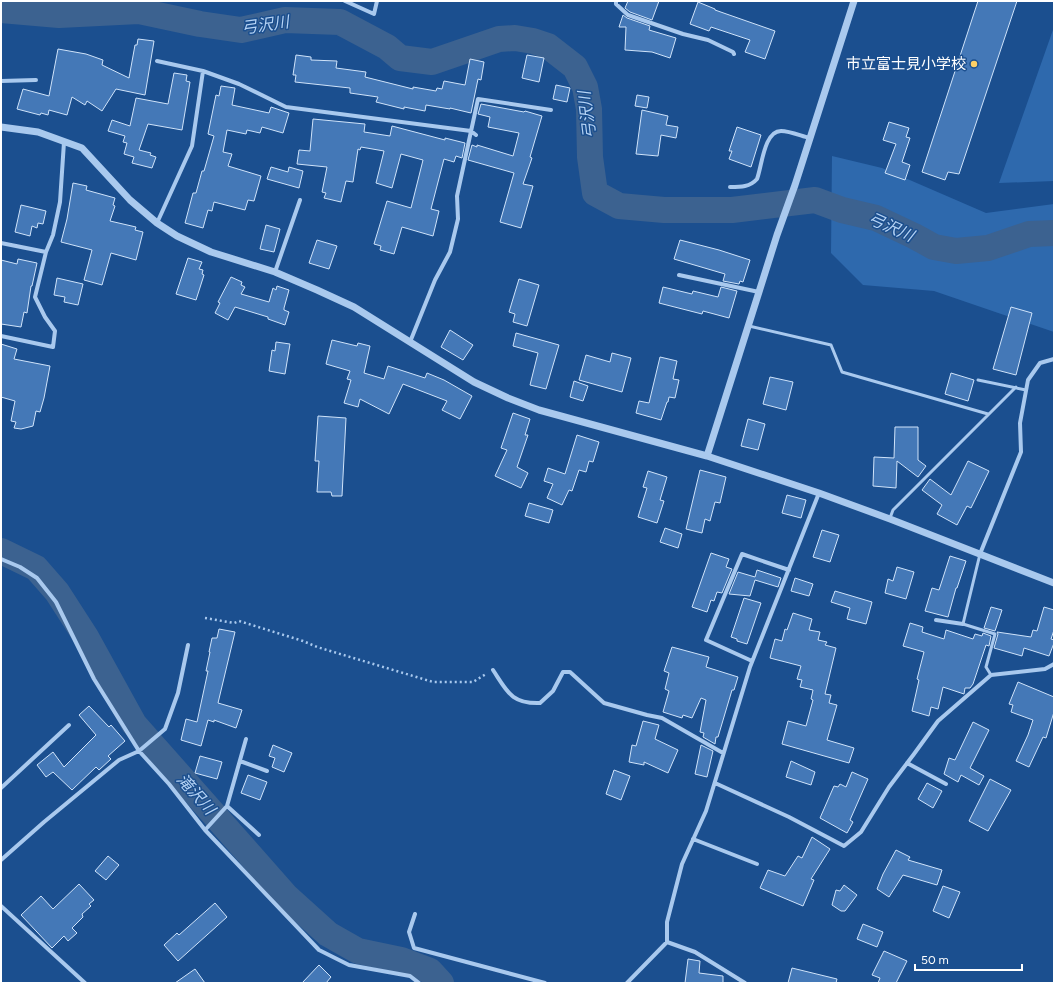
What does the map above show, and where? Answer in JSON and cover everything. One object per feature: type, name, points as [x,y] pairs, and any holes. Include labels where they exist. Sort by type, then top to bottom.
[{"type":"street","points":[[345,1],[374,14],[377,1]]},
{"type":"street","points":[[616,1],[616,4],[628,15],[683,34],[708,40],[733,52],[734,54]]},
{"type":"street","points":[[706,456],[854,1]]},
{"type":"street","points":[[157,61],[203,71],[239,84],[286,107],[471,130],[476,135]]},
{"type":"street","points":[[157,223],[192,146],[203,71]]},
{"type":"street","points":[[1,81],[36,80]]},
{"type":"street","points":[[410,342],[435,280],[450,252],[458,219],[457,196],[478,99],[551,110]]},
{"type":"street","points":[[1,127],[38,132],[82,148],[130,200],[157,223],[177,236],[211,252],[275,272],[354,307],[474,382],[508,398],[539,410],[706,456],[819,493],[1054,582]]},
{"type":"street","points":[[730,187],[746,186],[753,183],[757,178],[767,141],[772,134],[781,131],[809,138]]},
{"type":"street","points":[[1,336],[53,347],[55,331],[45,317],[35,297],[46,252],[53,235],[60,202],[64,142]]},
{"type":"street","points":[[275,272],[300,200]]},
{"type":"street","points":[[1,243],[46,252]]},
{"type":"street","points":[[679,275],[759,292]]},
{"type":"street","points":[[980,554],[1021,452],[1020,423],[1028,380],[1040,363],[1054,359]]},
{"type":"street","points":[[627,983],[667,942],[667,922],[682,864],[706,811],[752,661],[819,493]]},
{"type":"street","points":[[752,661],[706,640],[742,554],[789,570]]},
{"type":"street","points":[[1,559],[20,567],[37,578],[56,602],[94,679],[139,751],[169,784],[205,830],[319,950],[349,965],[410,976],[419,983]]},
{"type":"street","points":[[936,620],[963,624]]},
{"type":"street","points":[[1,860],[119,760],[139,751],[165,729],[178,693],[188,645]]},
{"type":"street","points":[[715,783],[789,817],[844,846],[861,832],[889,787],[938,721],[991,675],[1045,669],[1054,664]]},
{"type":"street","points":[[493,670],[510,696],[529,704],[540,703],[553,691],[563,672],[570,672],[604,703],[662,718],[723,753]]},
{"type":"street","points":[[1,788],[69,725]]},
{"type":"street","points":[[205,830],[227,806],[246,740]]},
{"type":"street","points":[[240,762],[267,771]]},
{"type":"street","points":[[907,763],[946,784]]},
{"type":"street","points":[[227,806],[259,835]]},
{"type":"street","points":[[693,839],[757,864]]},
{"type":"street","points":[[1,906],[86,983]]},
{"type":"street","points":[[415,914],[409,932],[414,948],[545,983]]},
{"type":"street","points":[[667,942],[695,952],[745,983]]},
{"type":"lane","points":[[749,326],[831,345],[842,372],[988,414]]},
{"type":"lane","points":[[978,380],[1026,390]]},
{"type":"lane","points":[[890,519],[893,510],[1016,387]]},
{"type":"lane","points":[[980,554],[963,624],[996,634],[986,667],[991,675]]},
{"type":"path","points":[[205,618],[234,623],[239,622],[433,682],[473,682],[493,670]]},
{"type":"shaded area","points":[[1054,27],[1054,181],[999,183]]},
{"type":"shaded area","points":[[832,156],[882,168],[986,213],[1054,204],[1054,332],[934,291],[863,285],[831,253]]},
{"type":"building","points":[[628,1],[659,1],[652,20],[630,12],[625,8]]},
{"type":"building","points":[[978,1],[1017,1],[959,174],[948,172],[945,180],[922,172]]},
{"type":"building","points":[[698,2],[715,10],[775,31],[765,59],[745,52],[750,40],[711,27],[709,31],[690,24]]},
{"type":"building","points":[[623,15],[627,18],[650,26],[649,30],[676,38],[670,58],[652,52],[625,50],[626,27],[619,27]]},
{"type":"building","points":[[138,39],[154,41],[145,95],[116,89],[102,111],[87,101],[85,105],[72,97],[67,115],[49,110],[48,115],[41,113],[40,115],[17,109],[23,89],[49,96],[58,49],[86,54],[103,60],[102,65],[129,78],[135,45],[137,45]]},
{"type":"building","points":[[296,55],[311,57],[311,60],[337,61],[336,68],[366,72],[365,77],[413,89],[413,87],[436,91],[437,88],[442,89],[444,81],[465,85],[470,59],[484,62],[481,80],[478,79],[471,113],[450,108],[426,105],[425,111],[404,107],[404,109],[376,102],[378,97],[350,93],[350,88],[295,82],[296,75],[293,75]]},
{"type":"building","points":[[527,55],[544,58],[539,82],[522,78]]},
{"type":"building","points":[[174,73],[187,75],[186,81],[190,82],[182,130],[148,124],[139,150],[151,153],[150,155],[156,157],[152,168],[132,163],[134,157],[124,154],[127,143],[123,142],[125,136],[108,131],[112,120],[130,126],[136,98],[168,104]]},
{"type":"building","points":[[556,85],[570,88],[567,102],[553,99]]},
{"type":"building","points":[[221,86],[235,88],[232,105],[269,113],[271,107],[289,113],[283,133],[262,127],[260,133],[247,130],[246,134],[227,130],[223,152],[232,154],[228,166],[261,176],[254,201],[248,200],[245,210],[214,202],[212,211],[208,210],[203,228],[185,223],[193,193],[196,193],[214,136],[208,134],[216,95],[219,96]]},
{"type":"building","points":[[637,95],[649,97],[647,108],[635,106]]},
{"type":"building","points":[[481,104],[525,111],[542,116],[530,157],[532,158],[523,184],[533,186],[521,228],[500,222],[514,173],[468,160],[472,145],[477,147],[477,145],[513,156],[519,133],[488,127],[490,117],[478,114]]},
{"type":"building","points":[[642,110],[668,116],[666,125],[678,127],[676,138],[661,135],[658,156],[636,154]]},
{"type":"building","points":[[313,119],[365,124],[364,132],[390,136],[392,126],[445,140],[445,138],[465,143],[462,158],[456,156],[454,162],[444,159],[431,209],[439,211],[433,236],[402,227],[394,254],[380,250],[381,246],[374,244],[387,201],[411,208],[423,160],[401,154],[392,188],[376,183],[384,151],[361,147],[360,150],[358,149],[353,182],[346,181],[341,202],[324,198],[326,193],[322,192],[327,167],[297,164],[299,150],[310,151]]},
{"type":"building","points":[[889,122],[909,128],[906,137],[910,138],[902,162],[910,165],[905,180],[885,173],[896,144],[883,140]]},
{"type":"building","points":[[737,127],[761,135],[751,167],[729,159],[732,151],[729,151]]},
{"type":"building","points":[[271,167],[288,172],[289,167],[303,171],[299,188],[267,179]]},
{"type":"building","points":[[73,183],[87,186],[86,190],[115,198],[113,205],[115,206],[110,221],[136,227],[135,230],[143,232],[136,260],[111,253],[102,285],[84,280],[92,250],[61,242],[67,219]]},
{"type":"building","points":[[21,205],[46,211],[43,224],[38,223],[37,228],[32,226],[30,236],[15,232]]},
{"type":"building","points":[[266,225],[280,229],[274,252],[260,249]]},
{"type":"building","points":[[317,240],[337,246],[329,269],[309,263]]},
{"type":"building","points":[[680,240],[750,260],[743,282],[740,281],[739,284],[723,281],[725,274],[674,259]]},
{"type":"building","points":[[188,258],[202,262],[199,269],[203,270],[202,274],[204,275],[196,300],[176,294]]},
{"type":"building","points":[[18,259],[37,263],[31,286],[27,313],[24,312],[21,327],[1,324],[1,260],[17,264]]},
{"type":"building","points":[[231,277],[242,282],[241,285],[245,287],[241,294],[269,302],[273,288],[276,290],[277,286],[289,290],[284,308],[284,310],[289,312],[285,325],[268,319],[268,317],[235,307],[228,320],[215,313],[220,303],[218,302]]},
{"type":"building","points":[[57,278],[83,284],[78,305],[64,302],[65,297],[54,295]]},
{"type":"building","points":[[519,279],[539,285],[527,326],[513,322],[515,314],[509,312]]},
{"type":"building","points":[[663,287],[692,294],[693,291],[718,297],[721,287],[737,291],[729,318],[703,311],[702,314],[659,303]]},
{"type":"building","points":[[1011,307],[1032,313],[1016,375],[993,369]]},
{"type":"building","points":[[450,330],[473,345],[463,360],[441,347]]},
{"type":"building","points":[[516,333],[559,345],[546,389],[530,385],[538,353],[513,346]]},
{"type":"building","points":[[332,340],[357,346],[358,343],[370,346],[364,373],[384,379],[388,366],[425,378],[427,373],[444,380],[472,396],[460,419],[442,410],[447,401],[403,384],[389,414],[360,399],[358,407],[344,403],[351,380],[347,379],[350,371],[326,364]]},
{"type":"building","points":[[276,342],[290,344],[285,374],[269,371],[272,350],[275,351]]},
{"type":"building","points":[[1,344],[17,349],[14,359],[50,366],[44,398],[40,412],[36,411],[33,426],[21,429],[14,428],[16,422],[11,421],[15,401],[1,397]]},
{"type":"building","points":[[612,353],[631,358],[622,392],[579,380],[586,355],[610,362]]},
{"type":"building","points":[[660,357],[677,361],[673,379],[679,380],[675,398],[669,397],[661,420],[636,413],[639,401],[649,403]]},
{"type":"building","points":[[951,373],[974,380],[968,401],[945,394]]},
{"type":"building","points":[[770,377],[793,382],[786,410],[763,404]]},
{"type":"building","points":[[574,381],[588,386],[583,401],[570,397]]},
{"type":"building","points":[[513,413],[530,419],[525,435],[528,435],[517,467],[528,473],[521,488],[495,476],[507,450],[501,448]]},
{"type":"building","points":[[318,416],[346,418],[342,496],[332,496],[331,492],[317,492],[319,461],[315,461]]},
{"type":"building","points":[[748,419],[765,424],[758,450],[741,446]]},
{"type":"building","points":[[895,427],[918,427],[918,460],[926,466],[918,477],[897,461],[896,488],[873,486],[874,457],[894,458]]},
{"type":"building","points":[[577,435],[599,442],[593,462],[589,461],[586,472],[579,470],[572,491],[569,490],[562,505],[547,498],[553,484],[544,481],[548,468],[565,474]]},
{"type":"building","points":[[968,461],[989,471],[971,508],[967,506],[957,525],[937,514],[942,505],[922,490],[930,479],[951,495]]},
{"type":"building","points":[[700,470],[726,477],[720,503],[715,502],[710,521],[705,519],[702,533],[686,529]]},
{"type":"building","points":[[648,471],[667,477],[660,500],[664,501],[657,523],[638,517],[647,488],[643,487]]},
{"type":"building","points":[[787,495],[806,500],[801,518],[782,513]]},
{"type":"building","points":[[529,503],[553,510],[549,523],[525,516]]},
{"type":"building","points":[[665,528],[682,534],[678,548],[660,542]]},
{"type":"building","points":[[822,530],[839,535],[830,562],[813,557]]},
{"type":"building","points":[[711,553],[729,559],[726,567],[732,569],[722,593],[717,592],[714,601],[711,600],[707,612],[692,607]]},
{"type":"building","points":[[950,556],[966,561],[956,588],[948,617],[925,611],[932,588],[939,590]]},
{"type":"building","points":[[897,567],[914,572],[906,599],[885,593],[888,579],[893,581]]},
{"type":"building","points":[[757,570],[781,578],[778,587],[755,580],[750,596],[729,594],[738,572],[755,577]]},
{"type":"building","points":[[795,578],[813,584],[809,596],[791,591]]},
{"type":"building","points":[[835,591],[872,602],[866,624],[847,619],[850,608],[831,602]]},
{"type":"building","points":[[744,598],[761,603],[747,644],[737,641],[737,639],[731,637]]},
{"type":"building","points":[[991,607],[1002,610],[995,631],[984,628]]},
{"type":"building","points":[[1044,607],[1054,610],[1054,630],[1051,639],[1054,640],[1054,643],[1049,656],[1024,648],[1022,656],[994,648],[998,634],[997,632],[1031,637],[1033,630],[1037,631]]},
{"type":"building","points":[[793,613],[812,619],[809,630],[820,632],[818,640],[827,642],[825,645],[836,648],[825,694],[831,695],[829,703],[837,705],[827,740],[854,748],[849,763],[782,744],[788,721],[806,726],[813,700],[811,699],[813,690],[800,687],[802,680],[797,679],[801,666],[770,658],[775,639],[782,641],[785,629],[787,630]]},
{"type":"building","points":[[910,623],[923,627],[922,632],[944,639],[946,630],[973,639],[975,634],[982,636],[983,633],[991,636],[989,646],[986,645],[973,684],[970,688],[965,688],[964,694],[943,687],[938,709],[931,707],[929,716],[912,711],[919,680],[917,679],[924,652],[903,646]]},
{"type":"building","points":[[219,629],[235,632],[218,703],[242,710],[236,728],[214,720],[214,722],[208,720],[201,746],[181,740],[186,719],[197,722],[208,671],[206,671],[212,638],[217,638]]},
{"type":"building","points":[[672,647],[709,657],[706,667],[738,677],[734,690],[732,690],[715,744],[703,737],[704,733],[700,732],[706,700],[701,698],[692,718],[683,715],[682,718],[663,712],[669,691],[665,689],[669,673],[664,671]]},
{"type":"building","points":[[1018,682],[1054,697],[1054,712],[1046,738],[1043,737],[1029,767],[1016,761],[1033,720],[1011,712],[1013,705],[1009,704]]},
{"type":"building","points":[[89,706],[109,727],[111,725],[125,741],[108,756],[111,759],[99,770],[96,767],[72,790],[53,772],[46,777],[37,765],[53,752],[64,767],[96,735],[79,715]]},
{"type":"building","points":[[643,721],[659,725],[655,739],[678,750],[668,773],[644,762],[644,765],[629,762],[632,745],[636,746]]},
{"type":"building","points":[[973,722],[989,730],[970,768],[984,776],[979,785],[961,775],[958,782],[944,774],[949,758],[955,760]]},
{"type":"building","points":[[273,745],[292,753],[284,772],[272,767],[275,758],[269,756]]},
{"type":"building","points":[[701,745],[713,751],[707,777],[695,774]]},
{"type":"building","points":[[200,756],[222,762],[217,779],[195,773]]},
{"type":"building","points":[[791,761],[815,772],[811,785],[786,777]]},
{"type":"building","points":[[614,770],[630,776],[621,800],[606,794]]},
{"type":"building","points":[[852,772],[868,779],[850,820],[853,822],[847,833],[820,818],[834,786],[838,787],[840,784],[846,787]]},
{"type":"building","points":[[248,775],[267,782],[260,800],[241,793]]},
{"type":"building","points":[[990,779],[1011,790],[988,831],[969,821]]},
{"type":"building","points":[[927,783],[942,791],[933,808],[918,799]]},
{"type":"building","points":[[812,837],[830,849],[811,879],[814,880],[803,906],[760,888],[768,870],[785,876],[798,856],[802,858]]},
{"type":"building","points":[[896,850],[910,857],[908,860],[942,870],[937,885],[903,875],[889,897],[877,889]]},
{"type":"building","points":[[108,856],[119,865],[106,880],[95,871]]},
{"type":"building","points":[[79,884],[94,900],[89,904],[91,906],[82,914],[83,917],[72,928],[77,933],[68,941],[64,936],[52,948],[21,915],[41,896],[53,909]]},
{"type":"building","points":[[844,885],[857,895],[845,911],[841,911],[832,905],[836,890],[840,891]]},
{"type":"building","points":[[943,886],[960,892],[949,918],[933,911]]},
{"type":"building","points":[[215,903],[227,917],[178,961],[164,945],[177,933],[179,935]]},
{"type":"building","points":[[863,924],[883,932],[877,947],[857,939]]},
{"type":"building","points":[[884,951],[907,961],[896,983],[878,983],[880,978],[872,975]]},
{"type":"building","points":[[688,959],[700,961],[699,973],[723,976],[723,983],[685,983]]},
{"type":"building","points":[[319,965],[331,977],[326,983],[302,983]]},
{"type":"building","points":[[792,968],[837,979],[836,983],[788,983]]},
{"type":"building","points":[[195,969],[205,983],[175,983]]},
{"type":"waterway","name":"弓沢川","points":[[1,10],[59,15],[139,11],[200,24],[241,30],[285,20],[340,22],[387,47],[400,58],[432,62],[499,39],[515,38],[533,41],[548,46],[575,67],[585,87],[589,109],[590,157],[595,193],[619,206],[664,210],[732,210],[815,200],[842,210],[876,218],[934,247],[956,251],[988,248],[1029,234],[1054,233]]},
{"type":"waterway","name":"滝沢川","points":[[1,551],[36,568],[57,592],[86,637],[134,724],[287,897],[328,934],[358,951],[401,960],[430,971],[441,983]]},
{"type":"place","name":"市立富士見小学校","points":[[974,64]]}]
